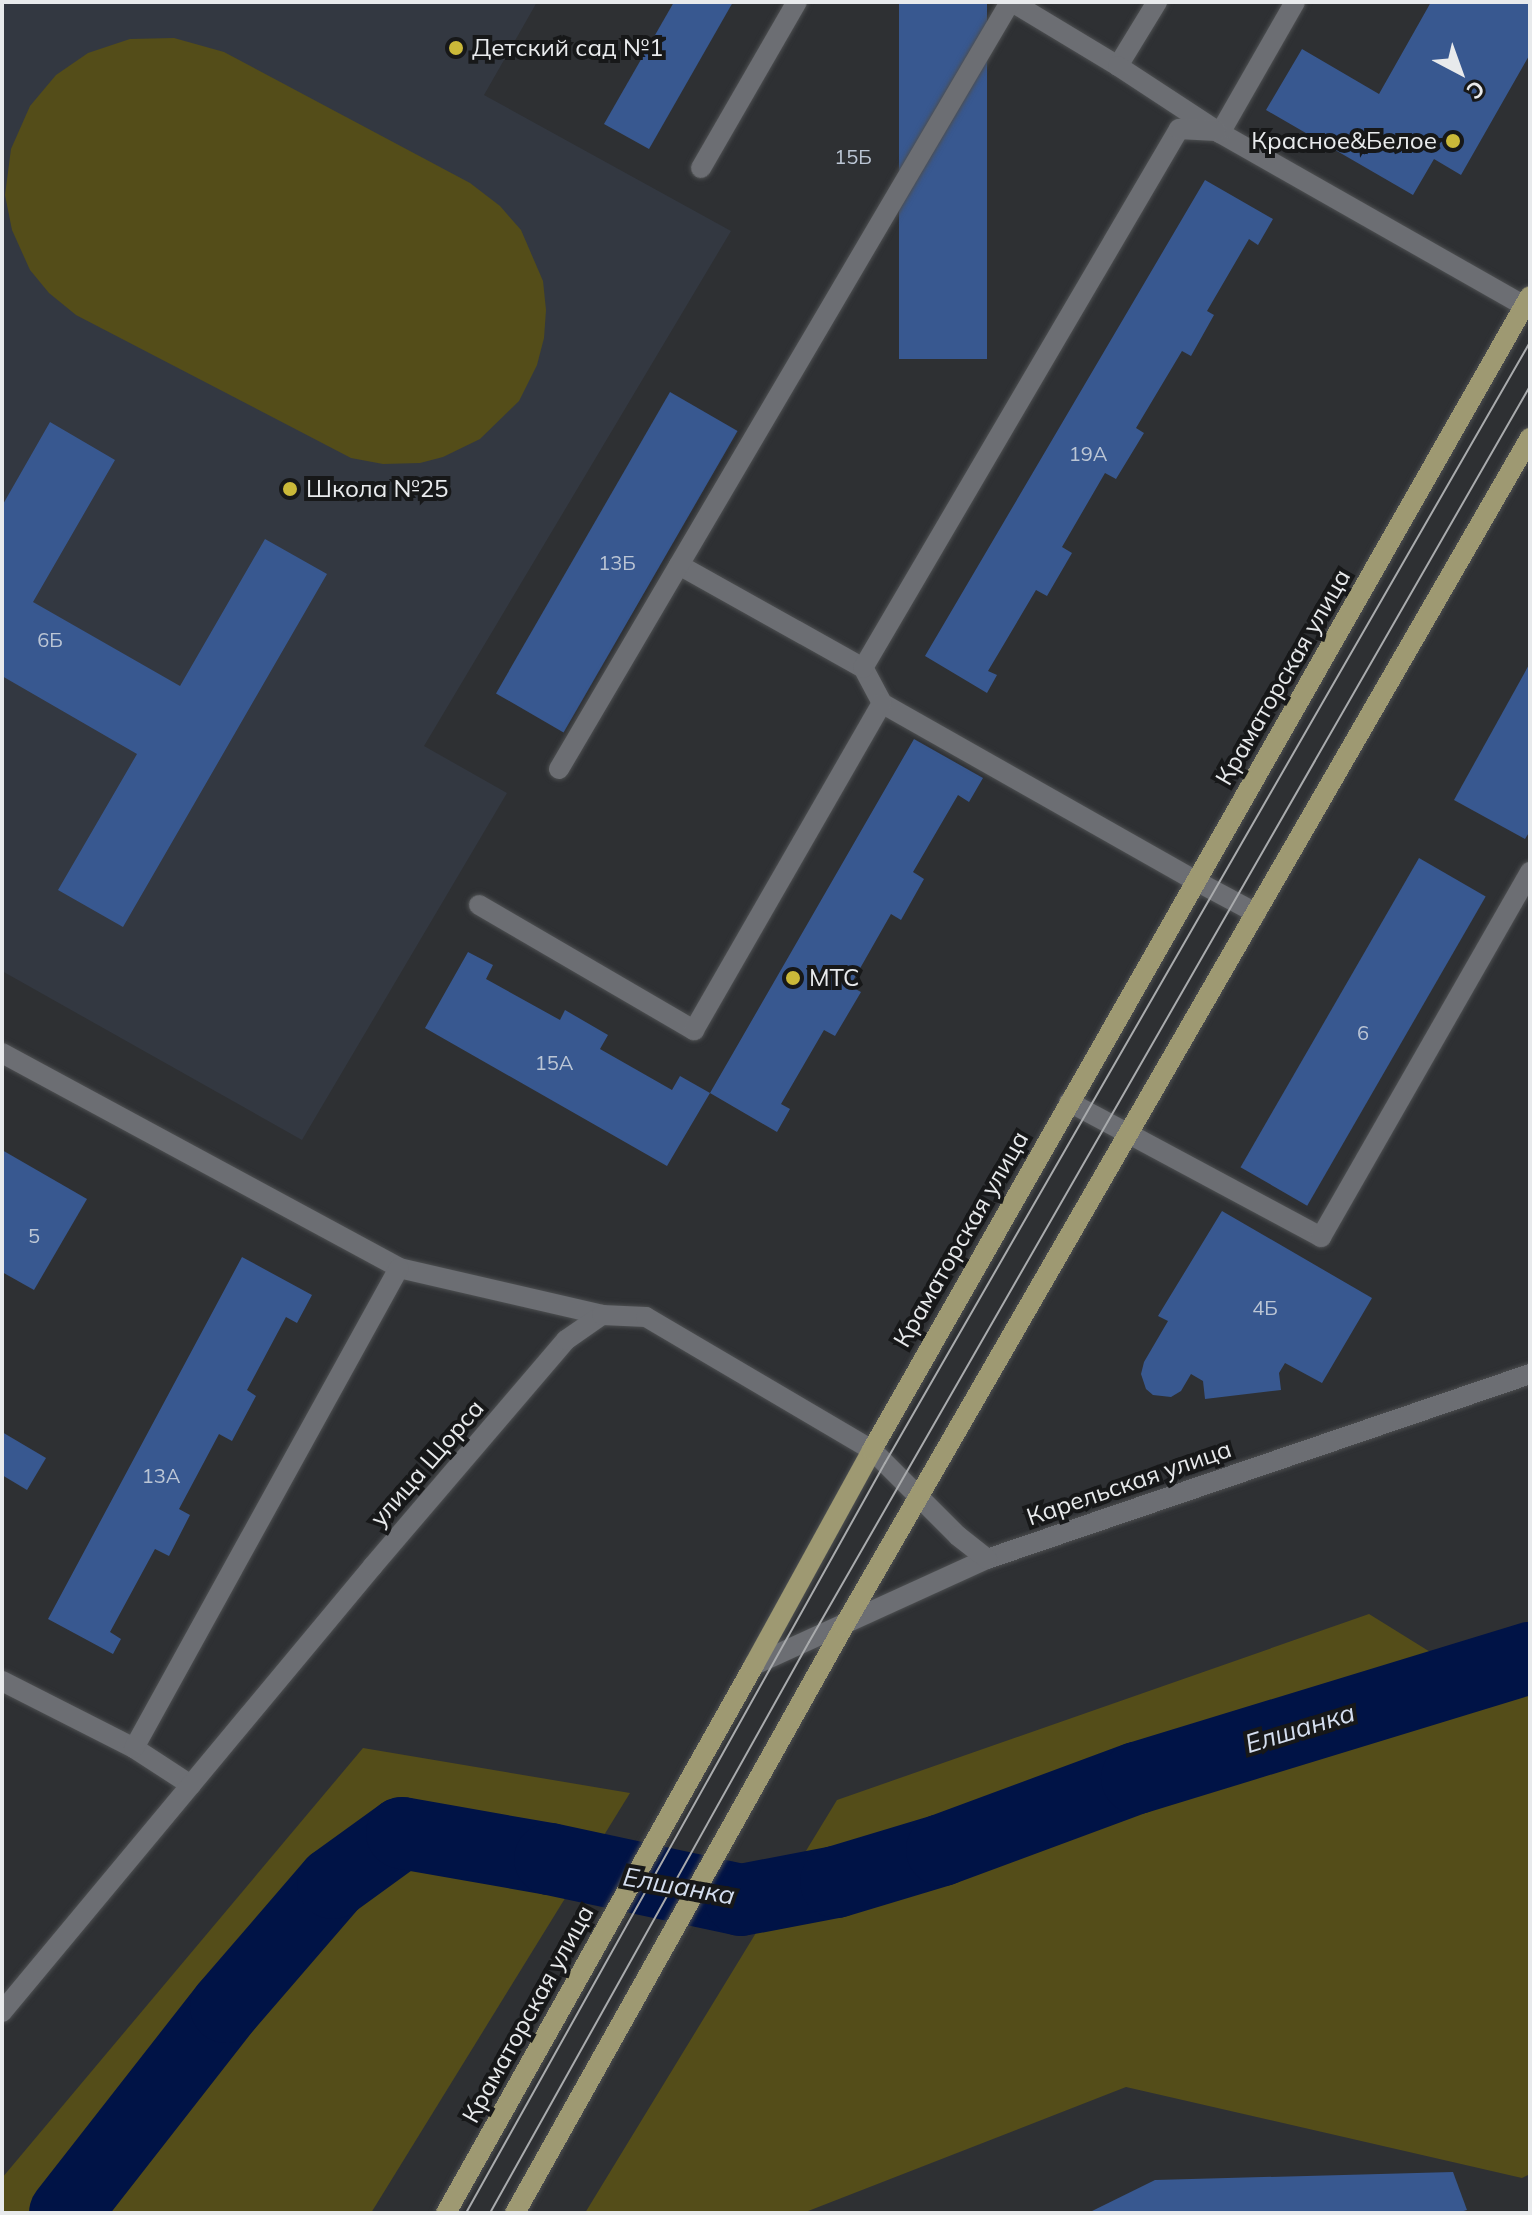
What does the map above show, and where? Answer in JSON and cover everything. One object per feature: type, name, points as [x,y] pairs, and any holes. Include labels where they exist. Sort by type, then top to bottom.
[{"type":"main road","name":"Краматорская улица","points":[[446,2213],[1069,1102],[1528,303]]},
{"type":"main road","points":[[515,2213],[844,1626],[1530,438]]},
{"type":"street","points":[[701,168],[797,2]]},
{"type":"street","points":[[559,769],[1011,2],[1118,66],[1218,132],[1528,303]]},
{"type":"street","points":[[1118,66],[1157,2]]},
{"type":"street","points":[[1218,132],[1295,2]]},
{"type":"street","points":[[863,668],[1179,129],[1218,132]]},
{"type":"street","points":[[679,565],[863,668],[882,703],[1256,913]]},
{"type":"street","points":[[479,905],[694,1030],[882,703]]},
{"type":"street","points":[[1069,1102],[1321,1237],[1530,872]]},
{"type":"street","points":[[2,1053],[399,1268],[602,1315],[646,1317],[872,1450],[919,1498],[987,1559]]},
{"type":"street","points":[[134,1748],[399,1268]]},
{"type":"street","name":"улица Щорса","points":[[2,2012],[566,1340],[602,1315]]},
{"type":"street","name":"Карельская улица","points":[[754,1665],[987,1559],[1530,1374]]},
{"type":"street","points":[[2,1681],[134,1748],[191,1785]]},
{"type":"shaded area","name":"Школа №25","points":[[2,2],[537,2],[484,95],[731,231],[424,746],[507,793],[302,1140],[2,971]]},
{"type":"shaded area","points":[[174,38],[224,52],[470,183],[500,206],[521,230],[543,281],[546,310],[544,338],[537,365],[519,401],[480,439],[443,457],[420,463],[383,464],[351,458],[76,315],[49,293],[30,270],[12,230],[5,195],[11,149],[30,106],[56,75],[88,53],[130,39]]},
{"type":"shaded area","points":[[1369,1614],[1448,1663],[1530,1633],[1530,2174],[1522,2178],[1126,2087],[803,2213],[585,2213],[837,1800]]},
{"type":"shaded area","points":[[363,1748],[630,1793],[371,2213],[2,2213],[2,2178]]},
{"type":"building","points":[[674,2],[733,2],[649,149],[604,124]]},
{"type":"building","points":[[899,2],[987,2],[987,359],[899,359]]},
{"type":"building","points":[[1431,2],[1530,2],[1530,54],[1461,175],[1434,159],[1413,195],[1266,110],[1302,49],[1379,94]]},
{"type":"building","points":[[1205,180],[1273,219],[1258,245],[1249,239],[1207,311],[1214,315],[1191,356],[1182,351],[1136,428],[1144,433],[1116,479],[1105,473],[1062,547],[1072,553],[1047,596],[1036,590],[988,671],[997,675],[987,693],[925,656]]},
{"type":"building","points":[[670,392],[738,431],[564,732],[496,693]]},
{"type":"building","points":[[50,422],[115,460],[33,602],[180,686],[265,539],[327,574],[123,927],[58,890],[137,754],[2,676],[2,506]]},
{"type":"building","points":[[1530,663],[1530,831],[1525,839],[1454,800]]},
{"type":"building","points":[[914,739],[983,778],[969,802],[958,795],[913,872],[924,879],[901,920],[891,914],[850,986],[861,992],[835,1036],[824,1030],[781,1104],[790,1109],[777,1132],[710,1093]]},
{"type":"building","points":[[1419,858],[1486,896],[1307,1206],[1240,1167]]},
{"type":"building","points":[[468,952],[493,965],[486,979],[560,1020],[565,1010],[608,1035],[600,1049],[672,1090],[680,1076],[710,1093],[667,1166],[425,1028]]},
{"type":"building","points":[[2,1150],[87,1199],[34,1290],[2,1272]]},
{"type":"building","points":[[1222,1211],[1372,1298],[1322,1383],[1285,1363],[1279,1373],[1281,1390],[1205,1399],[1203,1381],[1191,1374],[1181,1391],[1171,1397],[1153,1395],[1146,1389],[1141,1374],[1144,1362],[1168,1321],[1158,1316]]},
{"type":"building","points":[[242,1257],[312,1295],[297,1323],[286,1317],[247,1390],[256,1396],[232,1441],[219,1434],[179,1509],[190,1515],[169,1556],[155,1549],[110,1632],[121,1639],[113,1654],[48,1619]]},
{"type":"building","points":[[2,1432],[46,1458],[27,1490],[2,1475]]},
{"type":"building","points":[[1453,2172],[1467,2210],[1457,2213],[1088,2213],[1155,2180]]},
{"type":"waterway","name":"Елшанка","points":[[65,2213],[226,2007],[333,1883],[402,1833],[550,1859],[741,1900],[836,1882],[942,1850],[1137,1778],[1530,1658]]},
{"type":"tram line","points":[[466,2213],[885,1463],[1530,342]]},
{"type":"tram line","points":[[490,2213],[809,1642],[1530,386]]},
{"type":"place","name":"Детский сад №1","points":[[456,48]]},
{"type":"place","name":"Красное&Белое","points":[[1453,141]]},
{"type":"place","name":"Школа №25","points":[[290,489]]},
{"type":"place","name":"МТС","points":[[793,978]]}]
